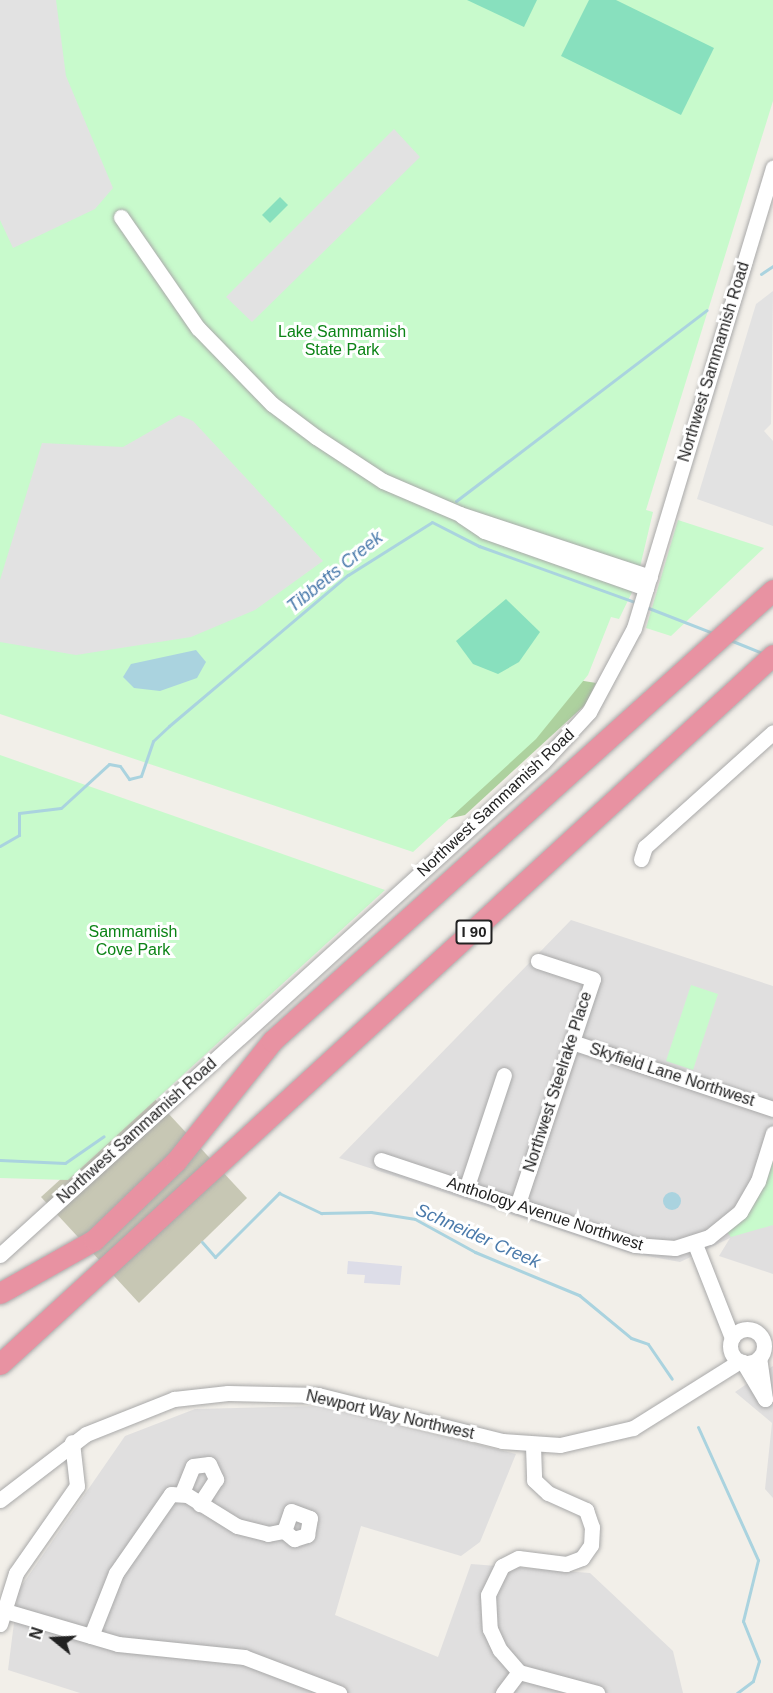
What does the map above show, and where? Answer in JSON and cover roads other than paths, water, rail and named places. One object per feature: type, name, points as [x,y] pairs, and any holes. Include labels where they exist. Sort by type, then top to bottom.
[{"type":"highway","points":[[727,632],[773,584]]},
{"type":"highway","points":[[0,1293],[94,1240],[176,1161],[272,1041],[773,590]]},
{"type":"highway","name":"I 90","points":[[0,1364],[638,779],[769,664]]},
{"type":"street","name":"Northwest Sammamish Road","points":[[0,1255],[543,762],[597,700],[638,616],[773,168]]},
{"type":"street","points":[[121,216],[178,304],[272,404],[383,481],[460,514],[484,531],[646,588]]},
{"type":"street","points":[[641,859],[645,847],[773,732]]},
{"type":"street","name":"Northwest Steelrake Place","points":[[517,1206],[593,979],[538,961]]},
{"type":"street","name":"Skyfield Lane Northwest","points":[[572,1042],[773,1109]]},
{"type":"street","points":[[466,1189],[504,1075]]},
{"type":"street","points":[[769,1404],[731,1343],[718,1291],[695,1244],[745,1205],[773,1133]]},
{"type":"street","name":"Anthology Avenue Northwest","points":[[381,1160],[646,1248],[695,1244]]},
{"type":"street","points":[[718,1291],[765,1348],[769,1404]]},
{"type":"street","points":[[731,1343],[751,1330],[773,1327]]},
{"type":"street","name":"Newport Way Northwest","points":[[705,1387],[731,1343]]},
{"type":"street","name":"Newport Way Northwest","points":[[0,1500],[72,1442],[111,1420],[174,1399],[259,1392],[318,1395],[533,1446],[609,1437],[705,1387],[765,1348]]},
{"type":"street","points":[[72,1442],[77,1486],[27,1555],[1,1617],[140,1648],[244,1656],[339,1693]]},
{"type":"street","points":[[533,1446],[534,1480],[548,1492],[586,1510],[592,1535],[587,1551],[575,1562],[518,1558],[496,1572],[488,1595],[490,1629],[519,1672],[597,1693]]},
{"type":"street","points":[[91,1636],[116,1573],[162,1502],[182,1493],[192,1466],[209,1464],[216,1479],[200,1504]]},
{"type":"street","points":[[182,1493],[251,1530],[284,1531]]},
{"type":"street","points":[[503,1693],[519,1672]]},
{"type":"water","points":[[196,650],[206,662],[197,678],[160,691],[134,688],[123,677],[131,664]]},
{"type":"water","points":[[672,1192],[678,1195],[681,1201],[678,1207],[672,1210],[666,1207],[663,1201],[666,1195]]},
{"type":"waterway","points":[[761,274],[773,266]]},
{"type":"waterway","points":[[456,501],[707,310]]},
{"type":"waterway","name":"Tibbetts Creek","points":[[0,846],[19,835],[19,813],[61,808],[109,764],[120,766],[129,779],[141,776],[153,741],[169,726],[348,575],[432,522],[479,546],[637,603]]},
{"type":"waterway","name":"Tibbetts Creek","points":[[646,607],[713,633]]},
{"type":"waterway","name":"Tibbetts Creek","points":[[730,640],[763,653]]},
{"type":"waterway","name":"Schneider Creek","points":[[0,1160],[65,1163],[104,1136]]},
{"type":"waterway","name":"Schneider Creek","points":[[202,1242],[215,1257],[279,1193],[321,1213],[371,1212],[415,1219],[475,1252],[579,1295],[631,1338],[648,1344],[672,1379]]},
{"type":"waterway","name":"Schneider Creek","points":[[698,1427],[758,1560],[743,1621],[759,1661],[753,1681],[737,1693]]},
{"type":"park label","name":"Lake Sammamish State Park","points":[[342,341]]},
{"type":"park label","name":"Sammamish Cove Park","points":[[133,941]]}]
